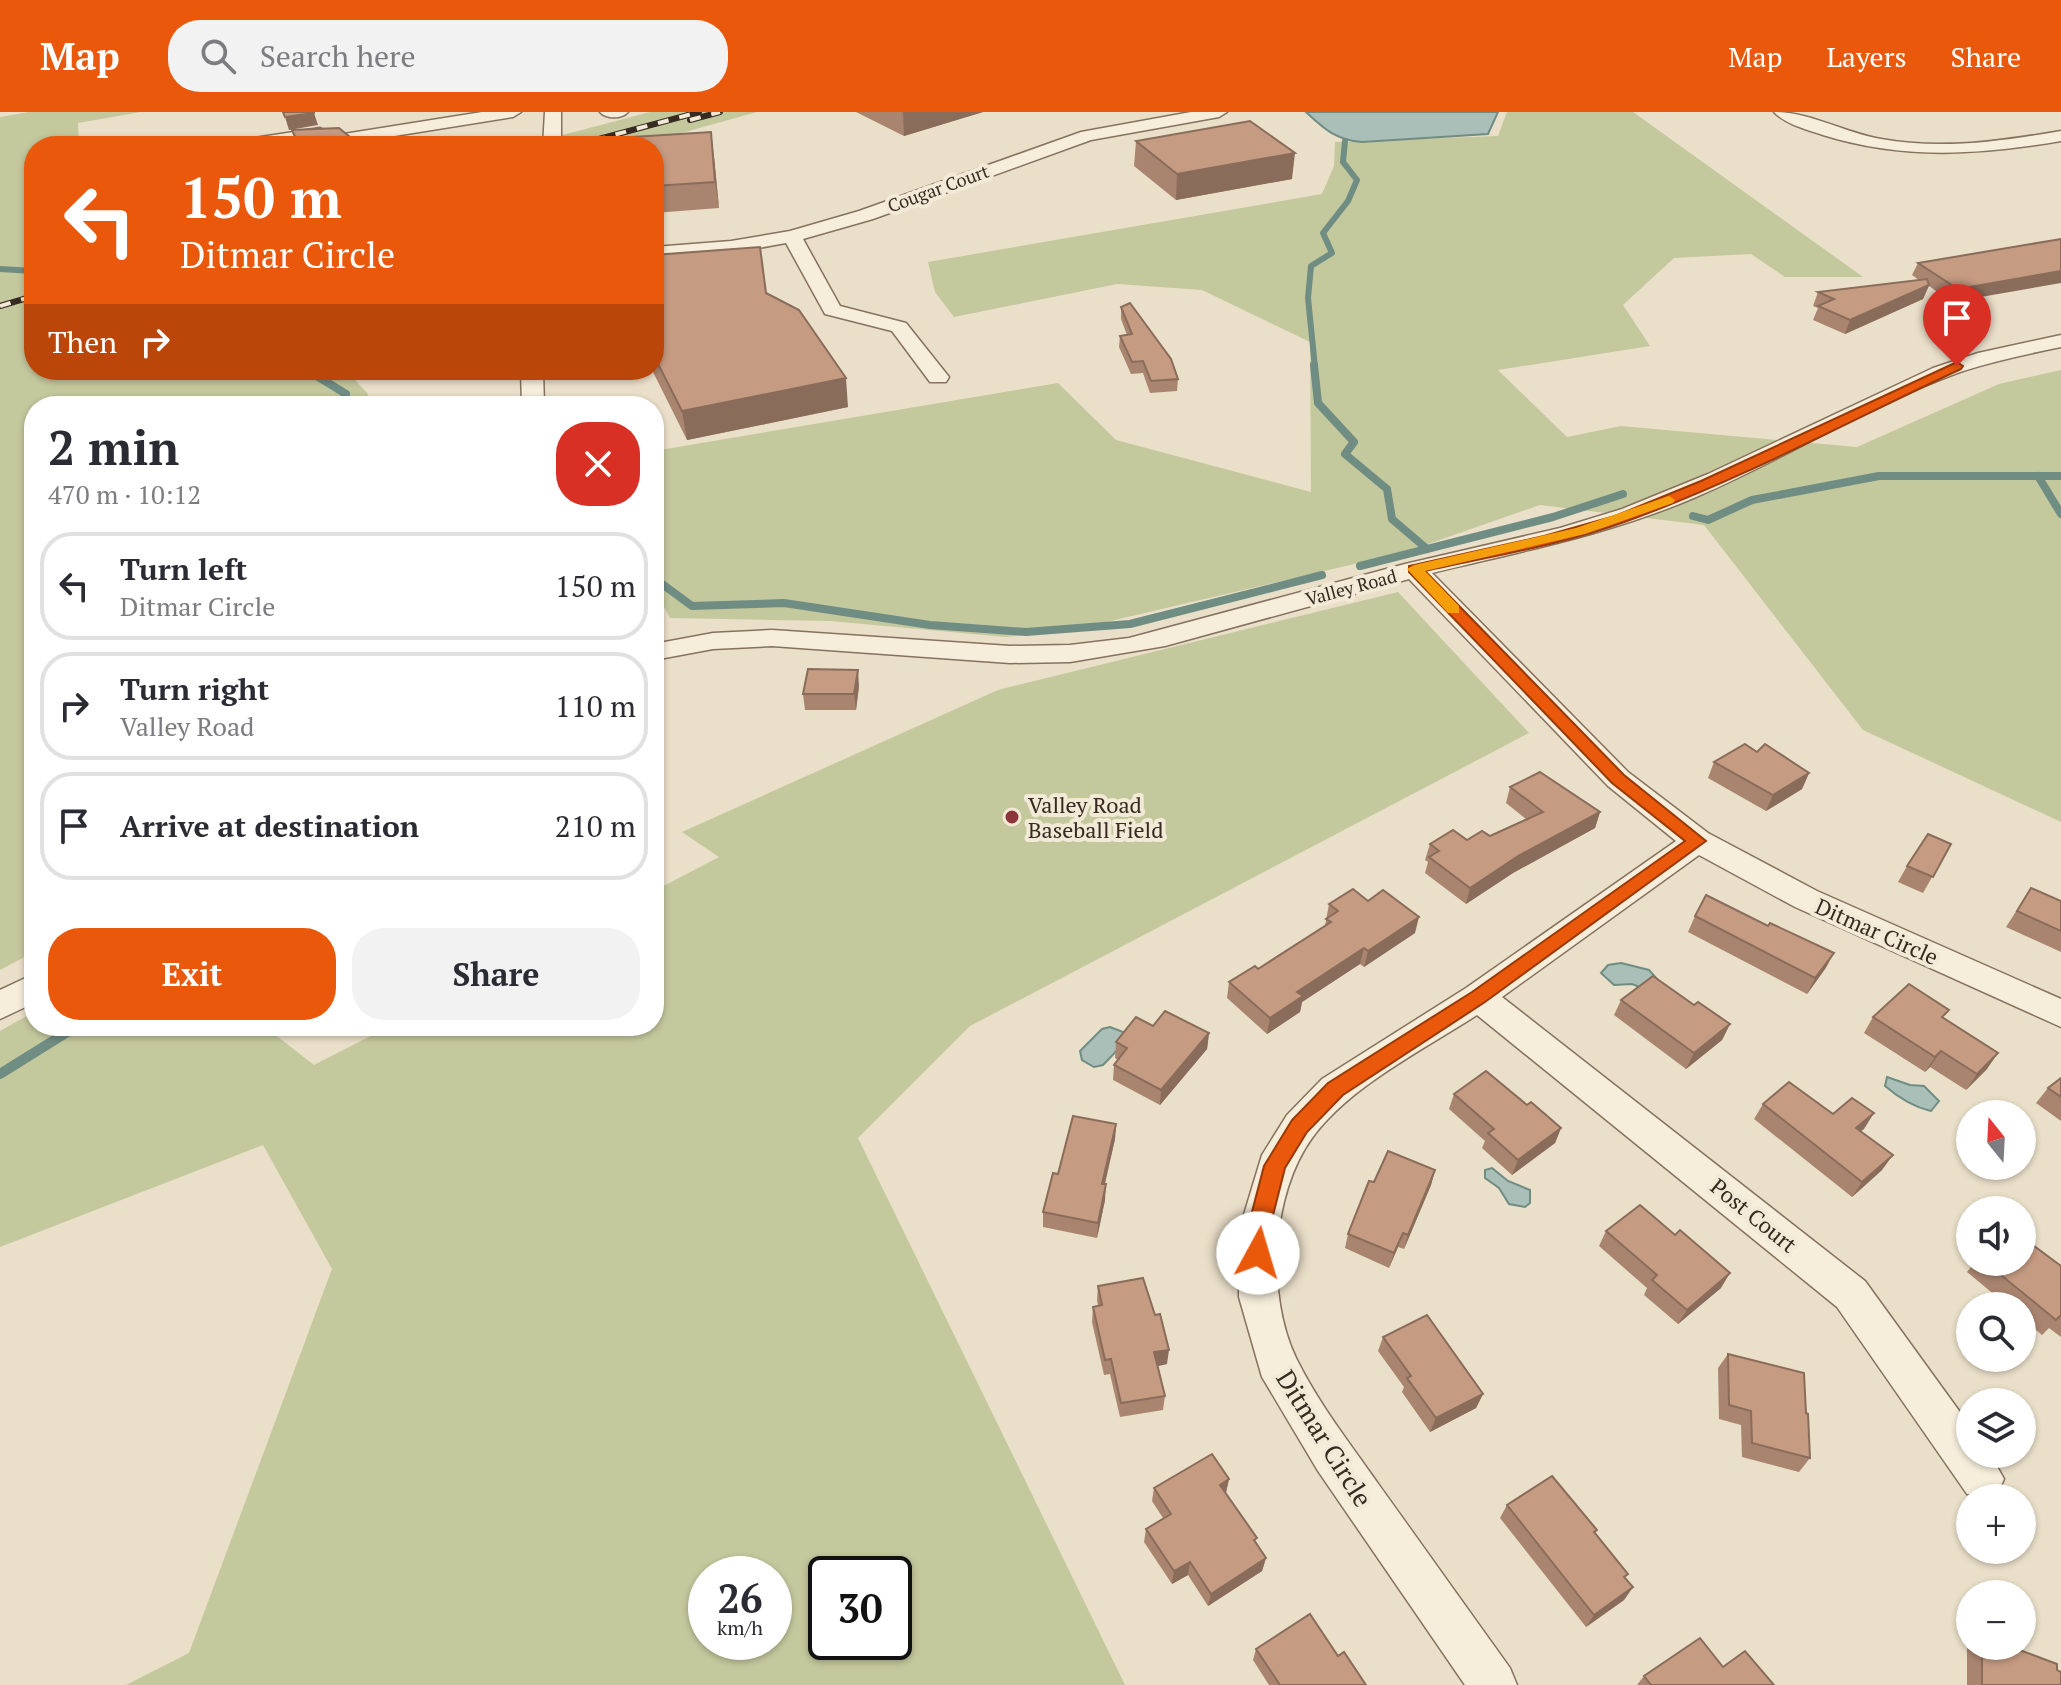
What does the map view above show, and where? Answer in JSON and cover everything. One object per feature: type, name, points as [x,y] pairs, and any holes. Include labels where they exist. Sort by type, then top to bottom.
[{"type":"street","points":[[360,136],[513,112]]},
{"type":"street","points":[[552,136],[553,112]]},
{"type":"street","points":[[608,112],[620,112]]},
{"type":"street","name":"Cougar Court","points":[[664,252],[731,247],[792,236],[866,215],[1087,136],[1219,112]]},
{"type":"street","points":[[1782,112],[1838,135],[1897,147],[1969,151],[2061,136]]},
{"type":"street","points":[[299,136],[383,123],[439,123]]},
{"type":"street","points":[[792,236],[832,310],[899,327],[938,377]]},
{"type":"street","name":"Valley Road","points":[[664,649],[690,642],[782,637],[988,655],[1085,653],[1175,635],[1414,569],[1620,519],[1957,366],[2061,341]]},
{"type":"street","name":"Ditmar Circle","points":[[1414,569],[1618,779],[1697,841],[1806,899],[2061,1014]]},
{"type":"street","name":"Ditmar Circle","points":[[1493,1685],[1325,1443],[1277,1364],[1259,1297],[1258,1231],[1275,1166],[1300,1126],[1335,1089],[1478,997],[1697,841]]},
{"type":"street","points":[[0,1006],[24,993]]},
{"type":"street","name":"Post Court","points":[[1478,997],[1851,1294],[1982,1479]]},
{"type":"green space","points":[[29,112],[141,112],[78,123],[79,136],[24,136],[24,380],[355,380],[368,394],[24,396],[24,957],[0,970],[0,117]]},
{"type":"green space","points":[[650,112],[757,112],[664,138],[559,136]]},
{"type":"green space","points":[[1507,112],[1633,112],[1863,277],[1785,277],[1751,254],[1674,258],[1623,305],[1650,346],[1498,370],[1567,437],[1621,426],[1857,447],[1999,384],[2061,370],[2061,822],[1863,730],[1704,525],[1540,505],[1405,552],[1068,631],[1006,637],[830,621],[670,618],[664,607],[664,449],[1058,383],[1116,440],[1311,492],[1310,342],[1202,290],[1117,284],[954,317],[935,292],[928,262],[1322,194],[1334,166],[1335,142],[1498,136]]},
{"type":"green space","points":[[1398,592],[1529,733],[970,1026],[858,1138],[1125,1685],[126,1685],[189,1653],[332,1269],[263,1145],[0,1247],[0,1031],[24,1018],[24,1036],[277,1036],[314,1065],[371,1036],[664,1036],[664,886],[719,857],[682,832],[998,690]]},
{"type":"water","points":[[1306,112],[1498,112],[1488,134],[1362,142],[1331,133]]},
{"type":"water","points":[[1621,963],[1649,970],[1657,979],[1645,989],[1632,984],[1614,985],[1601,973],[1608,965]]},
{"type":"water","points":[[1110,1027],[1123,1032],[1126,1041],[1103,1065],[1094,1067],[1082,1060],[1080,1051],[1102,1029]]},
{"type":"water","points":[[1887,1077],[1924,1086],[1939,1101],[1931,1111],[1912,1104],[1885,1086]]},
{"type":"water","points":[[1492,1168],[1508,1181],[1530,1190],[1530,1203],[1525,1207],[1509,1204],[1499,1188],[1485,1178],[1485,1170]]},
{"type":"building","points":[[283,112],[314,112],[314,113],[285,117]]},
{"type":"building","points":[[1250,121],[1295,153],[1177,174],[1136,141]]},
{"type":"building","points":[[339,128],[349,136],[295,136],[292,130]]},
{"type":"building","points":[[711,132],[715,182],[664,185],[664,136],[648,136]]},
{"type":"building","points":[[2061,239],[2061,271],[1958,289],[1918,263]]},
{"type":"building","points":[[760,247],[766,293],[799,310],[846,378],[682,411],[664,376],[664,254]]},
{"type":"building","points":[[1927,279],[1929,285],[1850,320],[1818,306],[1834,299],[1818,292]]},
{"type":"building","points":[[1130,303],[1171,359],[1178,379],[1151,381],[1143,361],[1132,362],[1120,336],[1132,334],[1121,307]]},
{"type":"building","points":[[808,669],[858,670],[854,694],[803,694]]},
{"type":"building","points":[[1745,744],[1757,752],[1765,744],[1809,773],[1773,795],[1714,762]]},
{"type":"building","points":[[1540,772],[1600,812],[1518,856],[1470,888],[1429,857],[1439,851],[1430,844],[1453,830],[1467,840],[1482,831],[1490,836],[1543,812],[1510,787]]},
{"type":"building","points":[[1928,834],[1951,844],[1933,877],[1907,866]]},
{"type":"building","points":[[2031,888],[2061,901],[2061,931],[2017,911]]},
{"type":"building","points":[[1353,889],[1368,901],[1383,890],[1419,917],[1297,992],[1303,996],[1270,1018],[1229,982],[1255,966],[1258,969],[1331,922],[1326,919],[1338,911],[1329,904]]},
{"type":"building","points":[[1706,895],[1768,926],[1770,923],[1834,953],[1815,978],[1695,916]]},
{"type":"building","points":[[1653,976],[1694,1005],[1698,1002],[1730,1024],[1694,1053],[1621,1000]]},
{"type":"building","points":[[1909,984],[1949,1010],[1942,1017],[1998,1053],[1977,1074],[1941,1051],[1935,1057],[1873,1017]]},
{"type":"building","points":[[1165,1011],[1209,1033],[1161,1090],[1114,1065],[1127,1048],[1116,1042],[1136,1017],[1153,1026]]},
{"type":"building","points":[[1486,1071],[1527,1105],[1531,1102],[1561,1128],[1518,1160],[1488,1133],[1494,1129],[1454,1094]]},
{"type":"building","points":[[2061,1078],[2061,1097],[2048,1088]]},
{"type":"building","points":[[1789,1082],[1833,1114],[1852,1098],[1874,1113],[1856,1128],[1893,1155],[1862,1182],[1763,1104]]},
{"type":"building","points":[[1073,1116],[1116,1124],[1102,1184],[1106,1184],[1098,1223],[1043,1212],[1053,1173],[1058,1174]]},
{"type":"building","points":[[1388,1151],[1435,1170],[1408,1235],[1403,1233],[1394,1253],[1348,1234],[1369,1181],[1374,1182]]},
{"type":"building","points":[[1640,1205],[1675,1235],[1680,1230],[1730,1273],[1687,1310],[1652,1280],[1657,1275],[1606,1231]]},
{"type":"building","points":[[2036,1247],[2061,1266],[2061,1315],[2056,1320],[2036,1304],[2036,1292],[2022,1292],[2002,1276],[2036,1276]]},
{"type":"building","points":[[1143,1278],[1155,1315],[1160,1314],[1169,1350],[1154,1352],[1165,1396],[1121,1403],[1111,1359],[1105,1360],[1093,1307],[1102,1305],[1098,1286]]},
{"type":"building","points":[[1427,1315],[1483,1394],[1436,1418],[1383,1337]]},
{"type":"building","points":[[1728,1354],[1804,1373],[1810,1458],[1752,1443],[1751,1411],[1729,1405]]},
{"type":"building","points":[[1212,1454],[1229,1479],[1220,1485],[1257,1538],[1254,1540],[1266,1558],[1211,1594],[1190,1562],[1174,1571],[1146,1529],[1171,1514],[1154,1488]]},
{"type":"building","points":[[1552,1476],[1597,1530],[1594,1532],[1628,1574],[1624,1577],[1633,1587],[1594,1615],[1507,1505]]},
{"type":"building","points":[[1310,1614],[1338,1656],[1344,1652],[1366,1685],[1280,1685],[1256,1649]]},
{"type":"building","points":[[1700,1638],[1723,1667],[1745,1651],[1774,1685],[1651,1685],[1644,1676]]},
{"type":"building","points":[[2036,1656],[2057,1664],[2057,1670],[2061,1672],[2061,1685],[1982,1685],[1982,1660],[2036,1660]]},
{"type":"waterway","points":[[1315,367],[1308,298],[1311,266],[1332,253],[1323,233],[1348,201],[1357,180],[1343,162],[1345,141]]},
{"type":"waterway","points":[[0,269],[24,270]]},
{"type":"waterway","points":[[1314,365],[1318,403],[1354,442],[1345,454],[1387,489],[1392,519],[1427,549]]},
{"type":"waterway","points":[[323,380],[345,396]]},
{"type":"waterway","points":[[1693,516],[1708,520],[1752,500],[1879,476],[2038,476]]},
{"type":"waterway","points":[[2038,476],[2061,476]]},
{"type":"waterway","points":[[2038,476],[2061,514]]},
{"type":"waterway","points":[[1427,549],[1553,517],[1623,494]]},
{"type":"waterway","points":[[1360,566],[1427,549]]},
{"type":"waterway","points":[[664,585],[692,606],[784,603],[930,625],[1026,632],[1130,624],[1322,575]]},
{"type":"waterway","points":[[0,1074],[61,1036]]},
{"type":"railway","points":[[610,136],[699,112]]},
{"type":"railway","points":[[690,120],[720,112]]},
{"type":"railway","points":[[0,306],[24,299]]},
{"type":"slow traffic","points":[[1454,610],[1414,569],[1580,531],[1669,500]]},
{"type":"place","name":"Valley Road Baseball Field","points":[[1012,817]]},
{"type":"route","points":[[1258,1253],[1258,1231],[1275,1166],[1300,1126],[1335,1089],[1478,997],[1697,841],[1618,779],[1414,569],[1620,519],[1662,503],[1957,366]]}]
